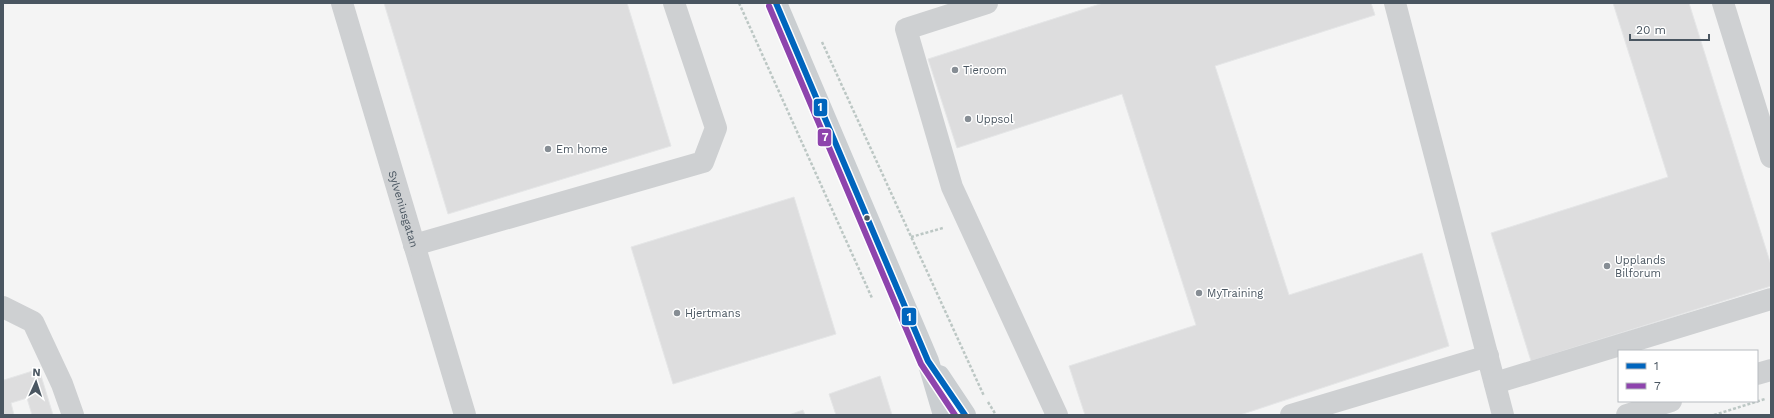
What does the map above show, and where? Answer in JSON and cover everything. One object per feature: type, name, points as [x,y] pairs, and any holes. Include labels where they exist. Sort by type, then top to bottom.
[{"type":"main road","points":[[776,3],[928,361],[944,415]]},
{"type":"main road","points":[[928,361],[965,415]]},
{"type":"street","name":"Sylveniusgatan","points":[[342,3],[465,415]]},
{"type":"street","points":[[414,245],[703,162],[716,128],[674,3]]},
{"type":"street","points":[[987,3],[906,29],[952,187],[1057,415]]},
{"type":"street","points":[[1395,3],[1503,415]]},
{"type":"street","points":[[1723,3],[1771,157]]},
{"type":"street","points":[[1494,383],[1771,299]]},
{"type":"street","points":[[3,307],[33,322],[62,384],[73,415]]},
{"type":"street","points":[[1291,415],[1488,356]]},
{"type":"street","points":[[1758,374],[1771,370]]},
{"type":"street","points":[[1627,415],[1668,402]]},
{"type":"path","points":[[739,3],[872,298]]},
{"type":"path","points":[[820,39],[980,389],[996,415]]},
{"type":"path","points":[[911,237],[968,221]]},
{"type":"path","points":[[922,271],[926,270]]},
{"type":"path","points":[[1758,401],[1771,397]]},
{"type":"path","points":[[1714,415],[1755,402]]},
{"type":"building","points":[[384,3],[627,3],[671,146],[448,214]]},
{"type":"building","points":[[1103,3],[1371,3],[1375,15],[1215,66],[1289,295],[1422,253],[1449,346],[1240,415],[1085,415],[1069,366],[1196,325],[1122,94],[957,148],[928,59]]},
{"type":"building","points":[[1613,3],[1689,3],[1771,265],[1771,286],[1531,361],[1491,233],[1668,177]]},
{"type":"building","points":[[794,197],[836,334],[673,384],[631,247]]},
{"type":"building","points":[[39,369],[53,415],[32,415],[27,398],[11,403],[14,415],[3,415],[3,378],[4,380]]},
{"type":"building","points":[[880,376],[892,415],[836,415],[829,394]]},
{"type":"building","points":[[803,410],[805,415],[789,415]]},
{"type":"transit line","name":"1","points":[[776,3],[928,361],[965,415]]},
{"type":"transit line","name":"7","points":[[769,6],[921,364],[955,415]]},
{"type":"place","name":"Tieroom","points":[[955,70]]},
{"type":"place","name":"Uppsol","points":[[968,119]]},
{"type":"place","name":"Em home","points":[[548,149]]},
{"type":"place","name":"Upplands Bilforum","points":[[1607,266]]},
{"type":"place","name":"MyTraining","points":[[1199,293]]},
{"type":"place","name":"Hjertmans","points":[[677,313]]}]
